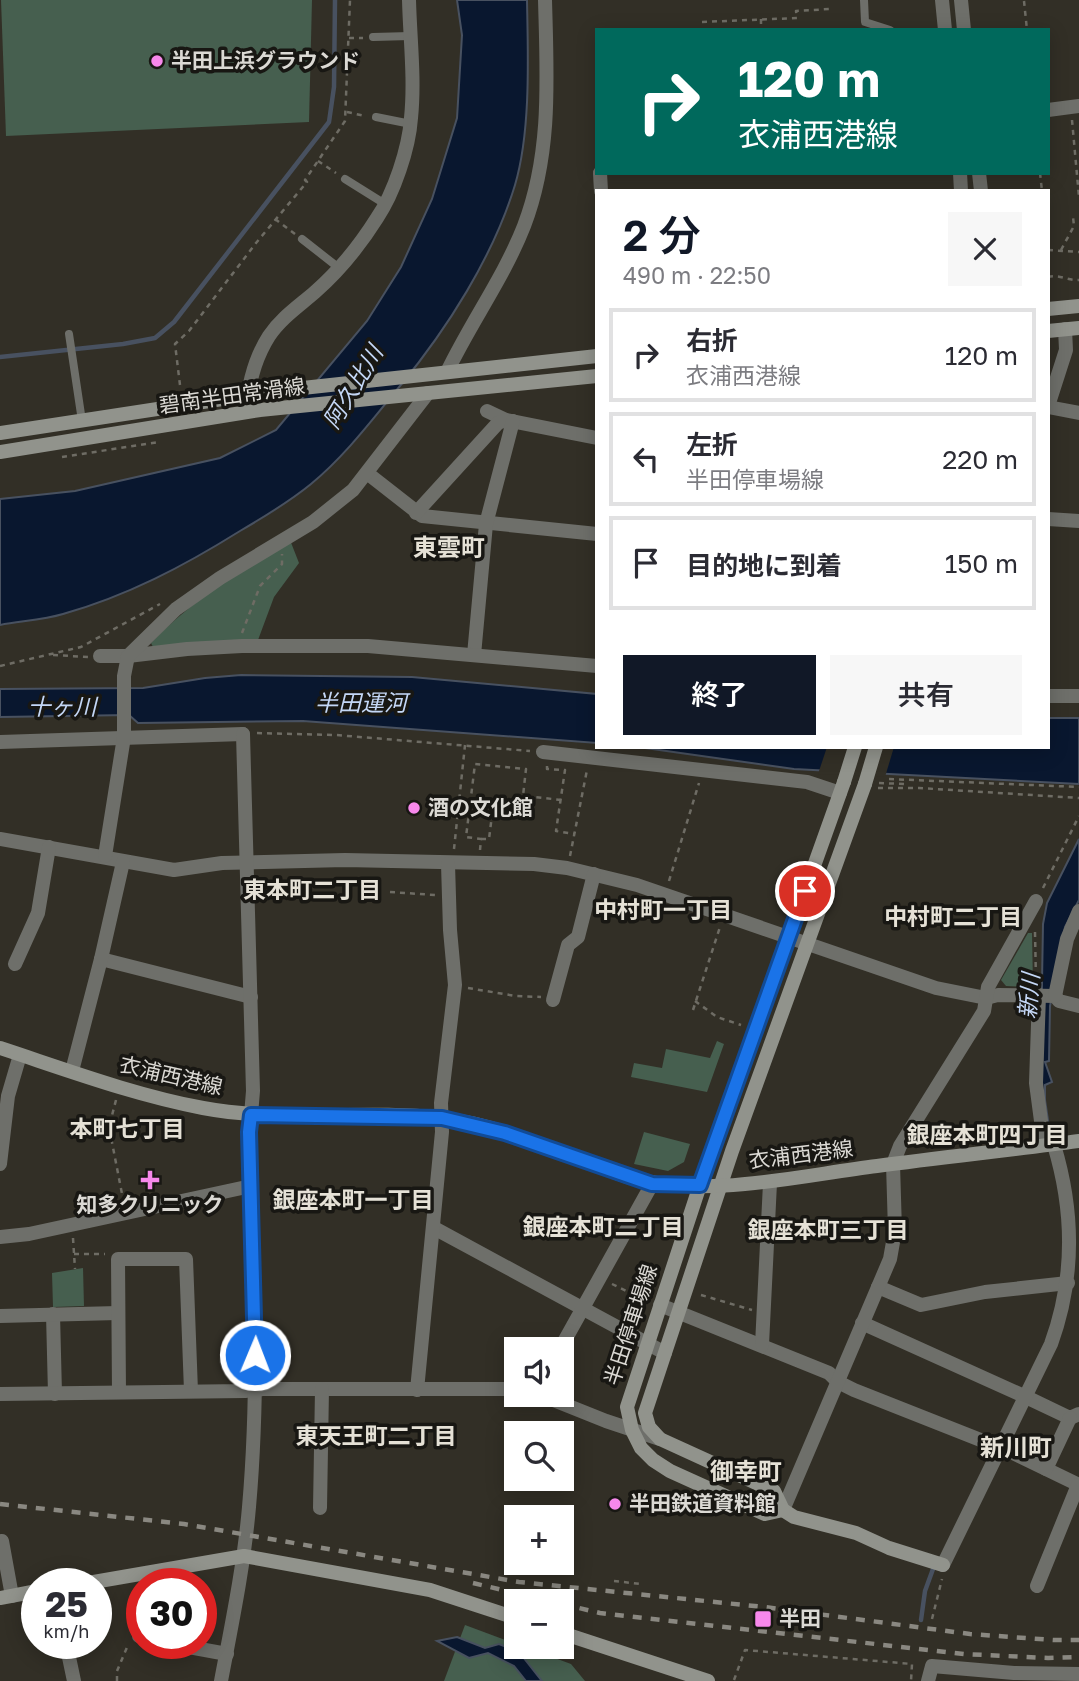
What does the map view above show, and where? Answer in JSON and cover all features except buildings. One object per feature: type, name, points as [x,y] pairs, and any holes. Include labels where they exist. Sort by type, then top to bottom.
[{"type":"main road","points":[[1050,309],[1079,306]]},
{"type":"main road","points":[[1050,331],[1072,328]]},
{"type":"main road","name":"碧南半田常滑線","points":[[0,433],[247,394],[595,356]]},
{"type":"main road","name":"碧南半田常滑線","points":[[0,452],[253,411],[595,376]]},
{"type":"main road","name":"半田停車場線","points":[[632,1430],[627,1407],[647,1344],[653,1302],[700,1185],[854,749]]},
{"type":"main road","name":"半田停車場線","points":[[660,1439],[649,1427],[645,1413],[721,1185],[808,943],[874,785],[876,749]]},
{"type":"main road","name":"衣浦西港線","points":[[0,1048],[119,1086],[204,1108],[251,1115],[442,1118],[505,1133],[652,1184],[770,1183],[893,1164],[1079,1141]]},
{"type":"main road","points":[[632,1430],[641,1448],[670,1471],[765,1514],[783,1510]]},
{"type":"main road","points":[[660,1439],[774,1491],[783,1510],[794,1517],[856,1533],[889,1548],[943,1565]]},
{"type":"main road","points":[[112,1579],[244,1556],[430,1590],[504,1614]]},
{"type":"main road","points":[[574,1637],[708,1681]]},
{"type":"street","points":[[253,411],[247,394],[269,336],[288,313],[340,268],[385,204],[411,124],[409,0]]},
{"type":"street","points":[[447,372],[515,246],[538,181],[548,109],[545,0]]},
{"type":"street","points":[[942,0],[945,28]]},
{"type":"street","points":[[961,0],[964,28]]},
{"type":"street","points":[[1050,110],[1076,112]]},
{"type":"street","points":[[1050,401],[1072,328]]},
{"type":"street","points":[[105,856],[124,737],[124,676],[128,656],[176,609],[220,578],[313,522],[353,490],[428,393]]},
{"type":"street","points":[[1050,407],[1079,413]]},
{"type":"street","points":[[487,411],[509,420],[595,438]]},
{"type":"street","points":[[416,513],[498,423],[509,420]]},
{"type":"street","points":[[474,655],[486,524],[509,420]]},
{"type":"street","points":[[367,473],[422,516],[595,534]]},
{"type":"street","points":[[1050,519],[1079,521]]},
{"type":"street","points":[[100,656],[242,646],[368,646],[595,666]]},
{"type":"street","points":[[1050,696],[1079,696]]},
{"type":"street","points":[[0,742],[243,734],[253,1091],[251,1186],[255,1308],[254,1390],[250,1505],[222,1681]]},
{"type":"street","points":[[546,752],[842,788]]},
{"type":"street","points":[[0,839],[174,870],[248,862],[345,860],[534,864],[567,868],[665,894],[936,988],[986,998],[998,995],[1047,996],[1079,1006]]},
{"type":"street","points":[[15,964],[38,913],[50,847]]},
{"type":"street","points":[[72,1071],[123,862]]},
{"type":"street","points":[[417,1390],[434,1228],[441,1103],[455,985],[449,896],[450,864]]},
{"type":"street","points":[[553,1000],[569,945],[578,937],[594,874]]},
{"type":"street","points":[[783,1510],[890,1259],[895,1231],[893,1164],[900,1146],[984,1011],[988,987],[1036,901]]},
{"type":"street","points":[[943,1565],[1051,1344],[1060,1320],[1068,1283],[1074,1251],[1062,1171],[1054,1144],[1043,1136],[1037,1101],[1047,996],[1079,911]]},
{"type":"street","points":[[101,959],[251,998]]},
{"type":"street","points":[[0,1164],[8,1096],[20,1055]]},
{"type":"street","points":[[761,1345],[770,1183]]},
{"type":"street","points":[[567,1337],[652,1184]]},
{"type":"street","points":[[0,1237],[29,1234],[251,1186]]},
{"type":"street","points":[[434,1228],[665,1353]]},
{"type":"street","points":[[119,1392],[118,1259],[186,1259],[191,1391]]},
{"type":"street","points":[[878,1287],[921,1305],[985,1292],[1068,1283]]},
{"type":"street","points":[[653,1302],[830,1373],[838,1382],[1000,1447],[1079,1485],[1037,1586]]},
{"type":"street","points":[[0,1315],[118,1313]]},
{"type":"street","points":[[53,1314],[55,1394]]},
{"type":"street","points":[[862,1323],[1074,1416],[1045,1469]]},
{"type":"street","points":[[0,1394],[504,1389]]},
{"type":"street","points":[[320,1508],[321,1390]]},
{"type":"street","points":[[572,1407],[660,1439]]},
{"type":"street","points":[[2,1541],[6,1597]]},
{"type":"street","points":[[217,1652],[227,1654]]},
{"type":"street","points":[[70,1659],[75,1681]]},
{"type":"street","points":[[928,1681],[932,1666],[1014,1673],[1079,1674]]},
{"type":"lane","points":[[864,0],[865,22],[884,28]]},
{"type":"lane","points":[[373,37],[410,36]]},
{"type":"lane","points":[[376,117],[411,124]]},
{"type":"lane","points":[[345,179],[385,204]]},
{"type":"lane","points":[[302,239],[340,268]]},
{"type":"lane","points":[[69,334],[82,421]]},
{"type":"path","points":[[180,385],[175,344],[189,331],[275,219],[307,182],[305,180],[345,121],[350,0]]},
{"type":"path","points":[[1024,1],[1027,28]]},
{"type":"path","points":[[702,22],[797,18],[796,11],[830,9]]},
{"type":"path","points":[[761,19],[761,28]]},
{"type":"path","points":[[349,38],[373,37]]},
{"type":"path","points":[[1076,112],[1079,197]]},
{"type":"path","points":[[347,113],[376,117]]},
{"type":"path","points":[[318,162],[345,179]]},
{"type":"path","points":[[1061,250],[1074,226],[1073,217]]},
{"type":"path","points":[[275,219],[302,239]]},
{"type":"path","points":[[1050,250],[1079,252]]},
{"type":"path","points":[[1050,276],[1079,280]]},
{"type":"path","points":[[242,646],[242,635],[260,586],[284,560],[276,545]]},
{"type":"path","points":[[0,667],[81,647],[165,601]]},
{"type":"path","points":[[50,655],[100,656]]},
{"type":"path","points":[[243,734],[336,735],[546,752],[547,769],[565,771],[556,831],[575,834]]},
{"type":"path","points":[[450,864],[460,803],[465,745]]},
{"type":"path","points":[[567,868],[590,757]]},
{"type":"path","points":[[535,797],[522,811],[493,807],[489,839],[466,837],[475,764],[526,769],[523,796],[535,797],[561,800]]},
{"type":"path","points":[[665,894],[702,770]]},
{"type":"path","points":[[889,779],[1079,787]]},
{"type":"path","points":[[874,785],[904,783],[904,780]]},
{"type":"path","points":[[874,785],[1079,798]]},
{"type":"path","points":[[480,864],[481,839]]},
{"type":"path","points":[[390,892],[449,896]]},
{"type":"path","points":[[693,1010],[725,914]]},
{"type":"path","points":[[455,985],[553,1000]]},
{"type":"path","points":[[695,1002],[717,1017],[741,1025]]},
{"type":"path","points":[[119,1086],[109,1127],[126,1213]]},
{"type":"path","points":[[72,1224],[75,1269]]},
{"type":"path","points":[[74,1254],[111,1253],[118,1259]]},
{"type":"path","points":[[600,1277],[653,1302]]},
{"type":"path","points":[[701,1295],[763,1313]]},
{"type":"path","points":[[932,1619],[941,1588],[943,1565]]},
{"type":"path","points":[[614,1581],[641,1584]]},
{"type":"path","points":[[117,1681],[117,1671],[126,1648]]},
{"type":"path","points":[[734,1680],[745,1650],[912,1664],[911,1681]]},
{"type":"green space","name":"半田上浜グラウンド","points":[[1,0],[312,0],[309,122],[6,136]]},
{"type":"green space","points":[[290,540],[299,563],[274,597],[258,640],[153,647],[151,643],[167,627],[200,600]]},
{"type":"green space","points":[[1028,933],[1032,933],[1033,985],[1006,986],[1001,980]]},
{"type":"green space","points":[[717,1041],[724,1044],[707,1092],[631,1077],[634,1063],[662,1068],[666,1049],[710,1058]]},
{"type":"green space","points":[[644,1132],[690,1144],[684,1162],[668,1171],[634,1164]]},
{"type":"green space","points":[[83,1268],[84,1306],[53,1307],[52,1273]]},
{"type":"green space","points":[[465,1625],[504,1640],[504,1659],[557,1659],[571,1664],[585,1681],[444,1681]]},
{"type":"water","name":"阿久比川","points":[[457,0],[527,0],[526,118],[520,164],[506,212],[467,291],[435,341],[347,450],[311,484],[276,509],[198,556],[132,589],[63,614],[0,625],[0,499],[75,491],[220,458],[276,430],[367,321],[401,267],[432,199],[457,118],[462,35]]},
{"type":"water","points":[[241,675],[412,677],[595,694],[595,743],[303,721],[138,723],[129,715],[0,717],[0,689],[143,688]]},
{"type":"water","points":[[1050,718],[1079,718],[1079,784],[794,769],[652,749],[1050,749]]},
{"type":"water","points":[[1079,839],[1079,900],[1065,927],[1050,1006],[1049,1061],[1045,1062],[1052,1082],[1045,1085],[1045,1100],[1050,1134],[1040,1100],[1043,924],[1047,903]]},
{"type":"water","points":[[457,1637],[485,1648],[499,1644],[504,1646],[504,1659],[525,1659],[542,1681],[526,1681],[514,1666],[488,1653],[469,1658],[437,1641]]},
{"type":"pier","points":[[826,749],[893,749],[885,777],[818,774]]},
{"type":"waterway","points":[[0,357],[155,338],[174,322],[329,122],[334,87],[335,0]]},
{"type":"waterway","points":[[921,1620],[925,1591],[933,1569]]},
{"type":"railway","points":[[0,1504],[184,1524],[519,1582],[764,1607],[970,1634],[1079,1640]]},
{"type":"railway","points":[[473,1583],[504,1590]]},
{"type":"railway","points":[[574,1607],[600,1613],[964,1654],[1079,1657]]},
{"type":"place","name":"半田上浜グラウンド","points":[[157,61]]},
{"type":"place","name":"酒の文化館","points":[[414,808]]},
{"type":"place","name":"知多クリニック","points":[[150,1180]]},
{"type":"place","name":"半田鉄道資料館","points":[[615,1504]]},
{"type":"place","name":"半田","points":[[763,1619]]},
{"type":"district","name":"東雲町","points":[[449,548]]},
{"type":"district","name":"東本町二丁目","points":[[312,890]]},
{"type":"district","name":"中村町一丁目","points":[[663,910]]},
{"type":"district","name":"中村町二丁目","points":[[953,917]]},
{"type":"district","name":"本町七丁目","points":[[127,1129]]},
{"type":"district","name":"銀座本町四丁目","points":[[987,1135]]},
{"type":"district","name":"銀座本町一丁目","points":[[353,1200]]},
{"type":"district","name":"銀座本町二丁目","points":[[603,1227]]},
{"type":"district","name":"銀座本町三丁目","points":[[828,1230]]},
{"type":"district","name":"東天王町二丁目","points":[[376,1436]]},
{"type":"district","name":"新川町","points":[[1016,1448]]},
{"type":"district","name":"御幸町","points":[[746,1472]]},
{"type":"route","points":[[255,1355],[249,1132],[251,1115],[442,1118],[505,1133],[652,1184],[700,1185],[805,891]]},
{"type":"water label","name":"半田運河","points":[[361,703]]},
{"type":"water label","name":"十ヶ川","points":[[62,707]]},
{"type":"water label","name":"新川","points":[[1029,996]]}]
